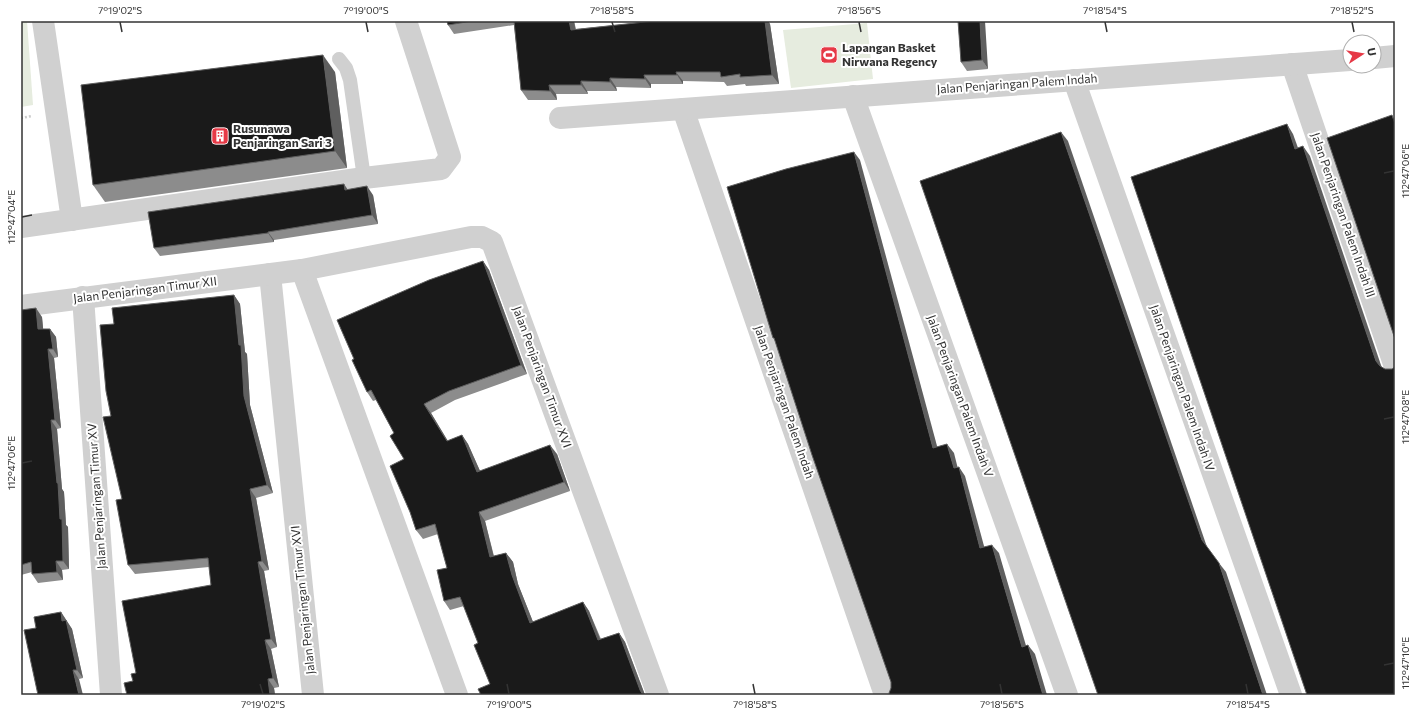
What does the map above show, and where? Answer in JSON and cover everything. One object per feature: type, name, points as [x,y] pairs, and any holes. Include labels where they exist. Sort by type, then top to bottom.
[{"type":"street","points":[[43,21],[72,220]]},
{"type":"street","points":[[21,227],[364,178],[442,169],[450,157],[406,21]]},
{"type":"street","points":[[1382,57],[1395,56]]},
{"type":"street","name":"Jalan Penjaringan Palem Indah","points":[[560,118],[1342,61]]},
{"type":"street","name":"Jalan Penjaringan Palem Indah III","points":[[1292,64],[1395,367]]},
{"type":"street","name":"Jalan Penjaringan Palem Indah IV","points":[[1074,80],[1291,695]]},
{"type":"street","name":"Jalan Penjaringan Palem Indah V","points":[[853,96],[1067,695]]},
{"type":"street","name":"Jalan Penjaringan Palem Indah","points":[[683,109],[885,695]]},
{"type":"street","name":"Jalan Penjaringan Timur XVI","points":[[313,695],[270,274],[302,270],[471,237],[482,237],[492,242],[658,695]]},
{"type":"street","points":[[302,270],[457,695]]},
{"type":"street","name":"Jalan Penjaringan Timur XII","points":[[21,306],[270,274]]},
{"type":"street","name":"Jalan Penjaringan Timur XV","points":[[83,297],[111,695]]},
{"type":"lane","points":[[339,59],[346,68],[350,80],[364,178]]},
{"type":"shaded area","points":[[21,21],[27,21],[33,105],[21,107]]},
{"type":"shaded area","name":"Lapangan Basket Nirwana Regency","points":[[867,23],[873,79],[791,88],[783,30]]},
{"type":"building","points":[[447,21],[472,21],[448,25]]},
{"type":"building","points":[[514,21],[569,21],[571,30],[654,21],[765,21],[772,75],[740,77],[740,74],[721,77],[720,72],[676,72],[677,75],[644,75],[645,79],[610,78],[610,82],[581,81],[581,85],[549,85],[550,91],[521,90]]},
{"type":"building","points":[[958,21],[980,21],[982,60],[961,62]]},
{"type":"building","name":"Rusunawa Penjaringan Sari 3","points":[[323,55],[335,151],[93,185],[81,85]]},
{"type":"building","points":[[1392,115],[1395,124],[1395,339],[1327,138]]},
{"type":"building","points":[[1287,124],[1295,149],[1303,146],[1376,361],[1385,369],[1392,369],[1395,367],[1395,695],[1307,695],[1131,177]]},
{"type":"building","points":[[1061,132],[1202,540],[1219,563],[1263,695],[1098,695],[920,181]]},
{"type":"building","points":[[854,152],[933,448],[947,444],[954,468],[959,467],[980,548],[992,545],[1022,647],[1028,645],[1043,695],[890,695],[889,693],[891,682],[773,338],[727,187],[786,169]]},
{"type":"building","points":[[344,184],[345,190],[367,186],[372,215],[268,233],[154,248],[148,212]]},
{"type":"building","points":[[483,261],[521,365],[449,391],[424,404],[447,441],[462,435],[477,472],[550,445],[564,482],[479,512],[490,557],[506,553],[512,575],[530,623],[583,602],[598,640],[619,633],[643,695],[481,695],[478,689],[490,684],[474,645],[478,643],[460,597],[444,601],[437,570],[447,568],[435,524],[416,530],[410,512],[390,466],[404,459],[390,436],[394,433],[371,390],[367,392],[352,360],[354,359],[337,320],[429,280]]},
{"type":"building","points":[[234,295],[239,345],[241,345],[244,396],[267,485],[250,489],[262,561],[258,562],[271,639],[265,640],[273,678],[268,679],[270,695],[127,695],[124,683],[133,681],[131,674],[136,673],[122,601],[211,585],[208,558],[128,565],[116,500],[122,499],[103,417],[111,416],[106,391],[100,325],[114,324],[112,308]]},
{"type":"building","points":[[36,308],[38,329],[50,329],[53,349],[48,349],[55,420],[51,420],[58,483],[60,519],[62,519],[63,561],[56,561],[57,572],[32,574],[31,562],[21,565],[21,310]]},
{"type":"building","points":[[61,612],[62,621],[66,620],[77,670],[73,670],[79,695],[38,695],[24,630],[36,628],[34,617]]},
{"type":"place","name":"Lapangan Basket Nirwana Regency","points":[[829,55]]},
{"type":"place","name":"Rusunawa Penjaringan Sari 3","points":[[220,136]]}]
